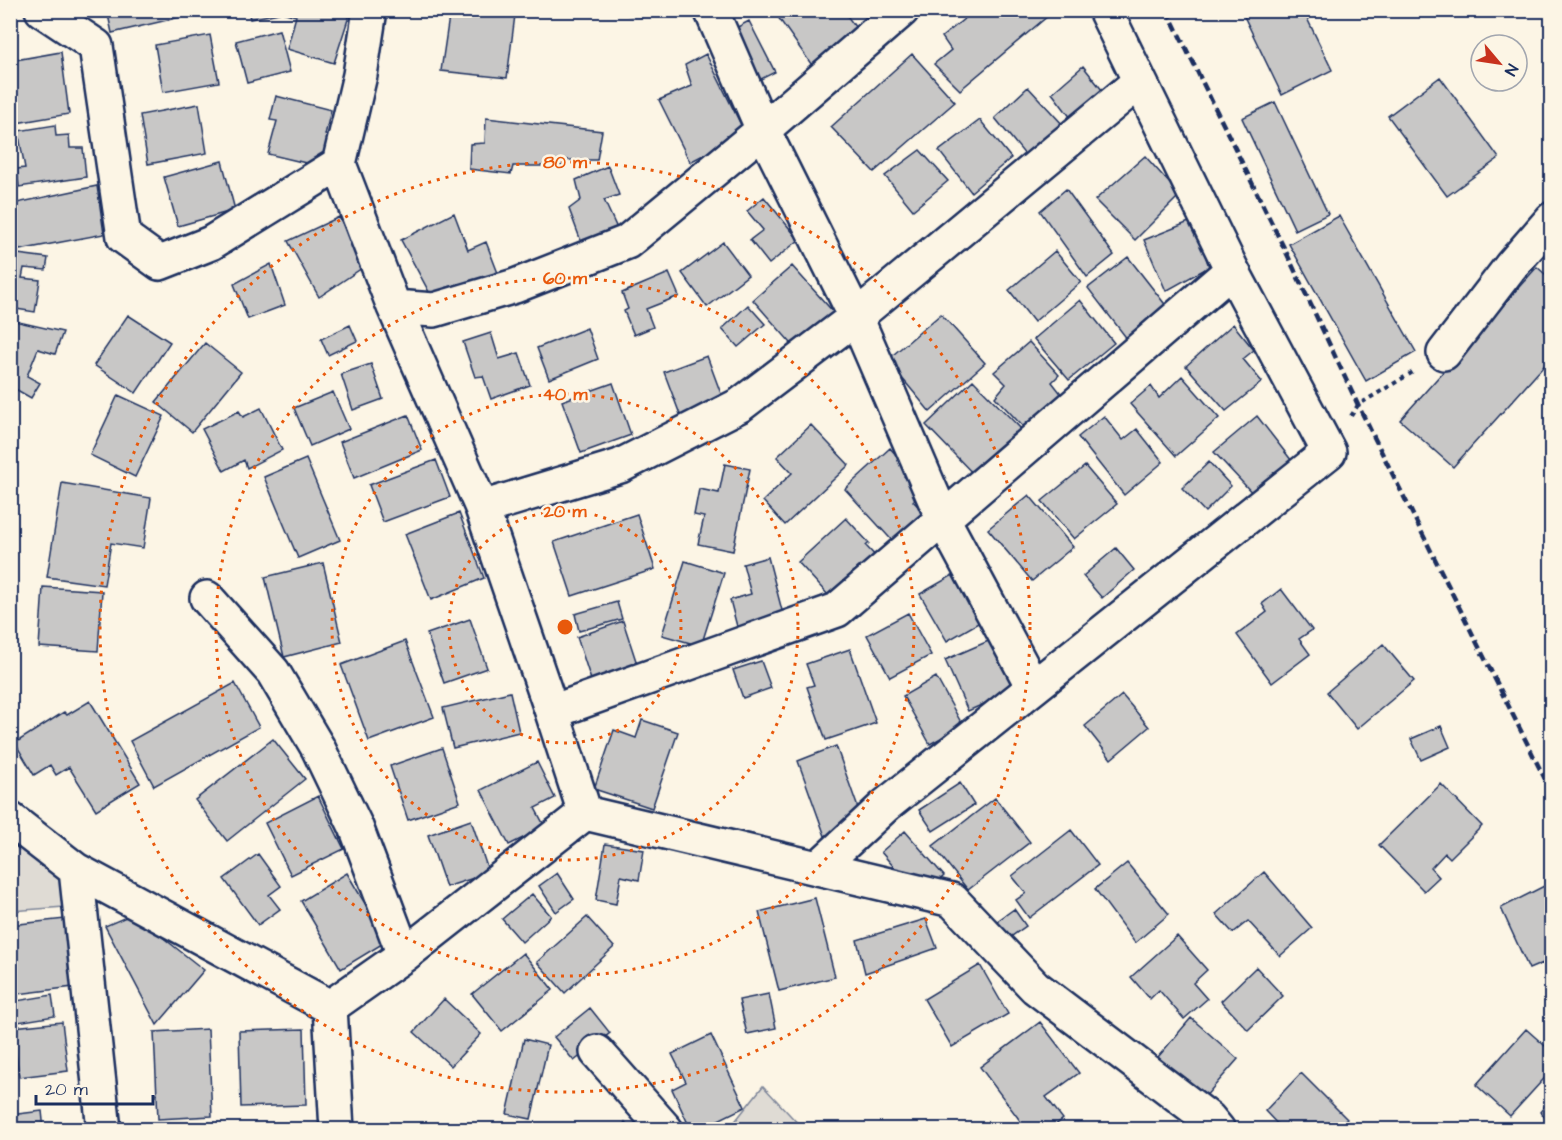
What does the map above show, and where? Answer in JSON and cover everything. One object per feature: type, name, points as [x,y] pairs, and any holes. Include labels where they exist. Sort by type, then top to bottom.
[{"type":"street","points":[[42,10],[96,46],[124,237],[160,263],[211,243],[339,164]]},
{"type":"street","points":[[370,10],[360,75],[339,164],[394,307],[482,508],[585,813]]},
{"type":"street","points":[[711,10],[763,130],[856,317],[943,519],[1033,687]]},
{"type":"street","points":[[394,307],[434,310],[515,286],[627,242],[763,130],[902,10]]},
{"type":"street","points":[[818,868],[886,805],[1329,452],[1232,270],[1138,82],[1105,10]]},
{"type":"street","points":[[482,508],[620,466],[740,405],[856,317],[1138,82]]},
{"type":"street","points":[[1444,353],[1510,266],[1551,219]]},
{"type":"street","points":[[552,712],[837,610],[1232,270]]},
{"type":"street","points":[[207,598],[273,672],[318,748],[356,827],[404,955]]},
{"type":"street","points":[[330,1007],[404,955],[585,813]]},
{"type":"street","points":[[585,813],[952,900],[1035,987],[1209,1119],[1218,1130]]},
{"type":"street","points":[[10,819],[76,870],[330,1007]]},
{"type":"street","points":[[76,870],[104,1130]]},
{"type":"street","points":[[330,1007],[337,1130]]},
{"type":"street","points":[[597,1052],[666,1130]]},
{"type":"path","points":[[1358,405],[1444,353]]},
{"type":"shaded area","points":[[10,835],[62,874],[64,907],[11,911]]},
{"type":"shaded area","points":[[763,1086],[803,1129],[729,1129]]},
{"type":"building","points":[[107,10],[184,10],[185,16],[112,33]]},
{"type":"building","points":[[248,10],[278,10],[279,13],[250,19]]},
{"type":"building","points":[[283,10],[351,10],[334,63],[287,49],[296,16],[282,12]]},
{"type":"building","points":[[450,10],[477,10],[515,15],[507,78],[441,71]]},
{"type":"building","points":[[619,10],[644,10],[643,17],[619,13]]},
{"type":"building","points":[[773,10],[843,10],[861,35],[816,71]]},
{"type":"building","points":[[975,10],[1055,10],[960,90],[934,64],[951,50],[942,37]]},
{"type":"building","points":[[1241,10],[1303,10],[1332,70],[1282,95]]},
{"type":"building","points":[[749,21],[775,72],[755,82],[730,31]]},
{"type":"building","points":[[279,30],[290,72],[247,83],[236,41]]},
{"type":"building","points":[[210,35],[219,82],[163,92],[155,45]]},
{"type":"building","points":[[61,52],[69,114],[10,124],[10,61]]},
{"type":"building","points":[[706,54],[745,133],[690,162],[659,100],[692,86],[685,65]]},
{"type":"building","points":[[912,54],[955,102],[874,172],[831,127]]},
{"type":"building","points":[[1083,66],[1106,95],[1074,122],[1052,93]]},
{"type":"building","points":[[1440,77],[1499,158],[1447,196],[1388,116]]},
{"type":"building","points":[[1028,87],[1063,125],[1026,156],[995,118]]},
{"type":"building","points":[[276,96],[331,110],[325,135],[331,137],[323,167],[268,154],[277,121],[270,120]]},
{"type":"building","points":[[1275,102],[1328,214],[1295,230],[1242,118]]},
{"type":"building","points":[[199,104],[207,153],[148,164],[140,115]]},
{"type":"building","points":[[486,118],[602,131],[597,160],[566,160],[565,166],[513,166],[511,174],[469,169],[470,144],[485,143]]},
{"type":"building","points":[[980,120],[1011,158],[971,192],[939,151]]},
{"type":"building","points":[[55,125],[56,136],[69,135],[70,148],[83,148],[86,177],[19,187],[17,169],[25,168],[18,131]]},
{"type":"building","points":[[920,150],[948,181],[913,210],[885,176]]},
{"type":"building","points":[[1145,156],[1180,195],[1135,240],[1095,200]]},
{"type":"building","points":[[222,161],[235,210],[178,226],[164,177]]},
{"type":"building","points":[[608,166],[619,195],[604,200],[620,235],[585,252],[569,209],[581,200],[576,180]]},
{"type":"building","points":[[97,186],[104,234],[19,250],[12,204]]},
{"type":"building","points":[[1066,189],[1114,255],[1087,277],[1040,211]]},
{"type":"building","points":[[764,197],[799,240],[769,264],[750,240],[763,230],[747,211]]},
{"type":"building","points":[[454,213],[468,250],[486,242],[498,273],[435,303],[401,240]]},
{"type":"building","points":[[1339,216],[1416,352],[1366,381],[1289,244]]},
{"type":"building","points":[[339,217],[365,266],[319,297],[288,241]]},
{"type":"building","points":[[1194,220],[1209,267],[1166,291],[1144,240]]},
{"type":"building","points":[[723,242],[748,275],[707,307],[682,273]]},
{"type":"building","points":[[1055,251],[1081,282],[1034,322],[1009,290]]},
{"type":"building","points":[[10,253],[48,258],[46,270],[24,268],[22,278],[40,280],[35,312],[10,308]]},
{"type":"building","points":[[1128,257],[1171,312],[1131,344],[1088,288]]},
{"type":"building","points":[[271,264],[285,305],[248,319],[234,284]]},
{"type":"building","points":[[792,266],[837,316],[798,351],[753,300]]},
{"type":"building","points":[[1537,267],[1552,280],[1552,357],[1453,467],[1400,420]]},
{"type":"building","points":[[669,273],[679,296],[646,309],[653,327],[634,335],[624,311],[628,309],[622,293]]},
{"type":"building","points":[[1080,300],[1114,343],[1069,380],[1034,339]]},
{"type":"building","points":[[748,305],[765,324],[738,347],[722,329]]},
{"type":"building","points":[[941,314],[985,363],[930,412],[887,360]]},
{"type":"building","points":[[128,315],[170,342],[136,393],[94,365]]},
{"type":"building","points":[[10,320],[63,332],[55,354],[38,349],[27,376],[40,383],[31,398],[10,386]]},
{"type":"building","points":[[1233,324],[1254,350],[1243,359],[1262,382],[1226,411],[1186,366]]},
{"type":"building","points":[[350,325],[357,341],[328,355],[321,339]]},
{"type":"building","points":[[587,328],[598,359],[549,379],[537,348]]},
{"type":"building","points":[[491,333],[499,359],[519,353],[530,385],[491,399],[483,376],[475,377],[463,342]]},
{"type":"building","points":[[1029,342],[1059,375],[1052,382],[1063,396],[1032,436],[995,397],[1006,384],[994,372]]},
{"type":"building","points":[[205,343],[241,372],[192,432],[156,402]]},
{"type":"building","points":[[707,356],[727,410],[684,425],[664,372]]},
{"type":"building","points":[[371,364],[383,399],[353,410],[341,374]]},
{"type":"building","points":[[1182,376],[1219,418],[1176,456],[1130,404],[1151,386],[1159,398]]},
{"type":"building","points":[[973,380],[1028,436],[980,481],[926,425]]},
{"type":"building","points":[[613,383],[631,435],[581,453],[562,401]]},
{"type":"building","points":[[333,392],[349,429],[310,446],[294,408]]},
{"type":"building","points":[[118,395],[164,416],[135,477],[90,455]]},
{"type":"building","points":[[261,408],[282,450],[247,468],[244,460],[224,471],[202,429],[239,411],[243,417]]},
{"type":"building","points":[[408,415],[422,450],[354,478],[340,442]]},
{"type":"building","points":[[1104,416],[1123,440],[1137,429],[1163,462],[1124,495],[1078,437]]},
{"type":"building","points":[[1257,416],[1295,465],[1256,497],[1214,452]]},
{"type":"building","points":[[811,425],[849,465],[785,525],[763,501],[792,473],[777,457]]},
{"type":"building","points":[[890,448],[910,471],[904,476],[920,494],[913,501],[929,518],[898,547],[845,489]]},
{"type":"building","points":[[306,459],[340,540],[298,558],[264,477]]},
{"type":"building","points":[[436,460],[450,497],[383,522],[369,485]]},
{"type":"building","points":[[1209,462],[1231,486],[1205,512],[1182,488]]},
{"type":"building","points":[[725,464],[750,469],[733,551],[698,544],[704,517],[694,515],[699,489],[719,493]]},
{"type":"building","points":[[1085,466],[1117,504],[1074,539],[1042,501]]},
{"type":"building","points":[[62,483],[151,498],[143,548],[111,543],[104,585],[47,577]]},
{"type":"building","points":[[1029,495],[1073,547],[1032,581],[988,529]]},
{"type":"building","points":[[459,513],[484,578],[431,600],[405,534]]},
{"type":"building","points":[[637,514],[655,569],[572,596],[554,542]]},
{"type":"building","points":[[846,518],[869,543],[866,546],[880,561],[858,580],[853,574],[829,596],[798,562]]},
{"type":"building","points":[[1116,548],[1134,570],[1102,598],[1083,576]]},
{"type":"building","points":[[768,557],[785,622],[739,634],[730,600],[751,594],[743,564]]},
{"type":"building","points":[[685,561],[724,573],[701,646],[662,635]]},
{"type":"building","points":[[323,563],[342,642],[284,657],[265,577]]},
{"type":"building","points":[[960,571],[987,618],[947,641],[920,594]]},
{"type":"building","points":[[43,587],[102,591],[98,651],[39,647]]},
{"type":"building","points":[[1281,589],[1312,630],[1299,639],[1310,654],[1272,683],[1237,635],[1267,612],[1262,604]]},
{"type":"building","points":[[617,602],[622,619],[579,631],[575,614]]},
{"type":"building","points":[[908,613],[931,655],[890,677],[867,635]]},
{"type":"building","points":[[470,619],[487,668],[444,683],[427,634]]},
{"type":"building","points":[[623,621],[638,667],[592,683],[577,637]]},
{"type":"building","points":[[993,639],[1015,690],[968,711],[945,660]]},
{"type":"building","points":[[405,641],[434,717],[369,741],[341,665]]},
{"type":"building","points":[[1383,644],[1414,681],[1357,729],[1327,692]]},
{"type":"building","points":[[850,649],[876,723],[826,740],[807,687],[814,685],[806,664]]},
{"type":"building","points":[[761,661],[771,688],[743,698],[733,670]]},
{"type":"building","points":[[936,677],[963,726],[930,744],[903,696]]},
{"type":"building","points":[[235,683],[259,727],[154,786],[130,741]]},
{"type":"building","points":[[510,692],[519,732],[453,748],[443,708]]},
{"type":"building","points":[[1122,695],[1149,727],[1111,759],[1085,726]]},
{"type":"building","points":[[90,701],[140,783],[96,810],[69,767],[56,775],[50,765],[34,775],[15,743],[64,712],[67,715]]},
{"type":"building","points":[[642,720],[678,732],[652,808],[594,789],[614,730],[636,738]]},
{"type":"building","points":[[1441,726],[1450,747],[1421,760],[1411,739]]},
{"type":"building","points":[[273,739],[305,779],[227,841],[195,800]]},
{"type":"building","points":[[836,746],[863,822],[825,836],[798,761]]},
{"type":"building","points":[[442,748],[460,802],[408,820],[390,766]]},
{"type":"building","points":[[537,762],[555,798],[535,808],[545,827],[509,845],[481,790]]},
{"type":"building","points":[[960,783],[974,805],[933,831],[919,810]]},
{"type":"building","points":[[1441,784],[1482,826],[1450,858],[1445,853],[1431,868],[1439,877],[1424,891],[1379,845]]},
{"type":"building","points":[[318,796],[344,849],[291,875],[265,823]]},
{"type":"building","points":[[995,798],[1030,842],[968,890],[933,846]]},
{"type":"building","points":[[471,820],[489,873],[446,887],[428,835]]},
{"type":"building","points":[[1071,830],[1098,865],[1029,918],[1016,900],[1026,893],[1012,876]]},
{"type":"building","points":[[905,831],[944,876],[931,888],[913,889],[881,852]]},
{"type":"building","points":[[605,844],[644,850],[639,880],[621,876],[616,904],[596,900]]},
{"type":"building","points":[[258,854],[281,886],[269,895],[280,909],[258,925],[224,879]]},
{"type":"building","points":[[1127,863],[1169,914],[1135,943],[1095,889]]},
{"type":"building","points":[[1264,872],[1312,928],[1280,956],[1248,921],[1233,933],[1216,914]]},
{"type":"building","points":[[347,873],[387,941],[341,969],[301,901]]},
{"type":"building","points":[[557,873],[574,899],[556,912],[539,886]]},
{"type":"building","points":[[1552,882],[1552,983],[1543,963],[1529,969],[1501,908]]},
{"type":"building","points":[[532,894],[551,916],[522,942],[502,919]]},
{"type":"building","points":[[815,898],[835,977],[779,991],[759,912]]},
{"type":"building","points":[[1014,909],[1026,926],[1002,943],[989,927]]},
{"type":"building","points":[[133,914],[204,970],[157,1025],[105,926]]},
{"type":"building","points":[[587,917],[614,947],[565,993],[537,962]]},
{"type":"building","points":[[65,919],[73,987],[10,995],[10,925]]},
{"type":"building","points":[[926,919],[937,948],[865,973],[857,940]]},
{"type":"building","points":[[1177,936],[1207,970],[1193,983],[1207,999],[1184,1019],[1159,990],[1150,999],[1131,977]]},
{"type":"building","points":[[523,953],[553,990],[502,1031],[472,994]]},
{"type":"building","points":[[980,965],[1008,1014],[952,1047],[924,999]]},
{"type":"building","points":[[1256,967],[1283,996],[1248,1030],[1221,1001]]},
{"type":"building","points":[[769,994],[776,1028],[747,1034],[739,1000]]},
{"type":"building","points":[[52,995],[55,1016],[12,1023],[10,1002]]},
{"type":"building","points":[[444,999],[481,1034],[451,1066],[414,1032]]},
{"type":"building","points":[[590,1008],[610,1033],[574,1061],[554,1037]]},
{"type":"building","points":[[1191,1018],[1238,1059],[1204,1098],[1158,1057]]},
{"type":"building","points":[[62,1022],[68,1071],[19,1077],[13,1027]]},
{"type":"building","points":[[1040,1022],[1079,1073],[1046,1097],[1063,1119],[1049,1130],[1027,1130],[980,1067]]},
{"type":"building","points":[[208,1029],[212,1116],[158,1119],[154,1032]]},
{"type":"building","points":[[304,1029],[306,1105],[241,1107],[239,1031]]},
{"type":"building","points":[[1526,1029],[1552,1052],[1552,1070],[1510,1116],[1476,1085]]},
{"type":"building","points":[[711,1035],[745,1107],[698,1130],[691,1130],[672,1089],[686,1082],[672,1054]]},
{"type":"building","points":[[524,1039],[548,1045],[531,1119],[507,1114]]},
{"type":"building","points":[[1301,1073],[1347,1119],[1336,1130],[1283,1130],[1265,1111]]},
{"type":"building","points":[[1552,1098],[1552,1123],[1540,1112]]},
{"type":"building","points":[[42,1111],[44,1130],[10,1130],[10,1115]]},
{"type":"building","points":[[625,1122],[633,1130],[619,1130]]},
{"type":"railway","points":[[1167,10],[1287,254],[1358,405],[1552,793]]}]
